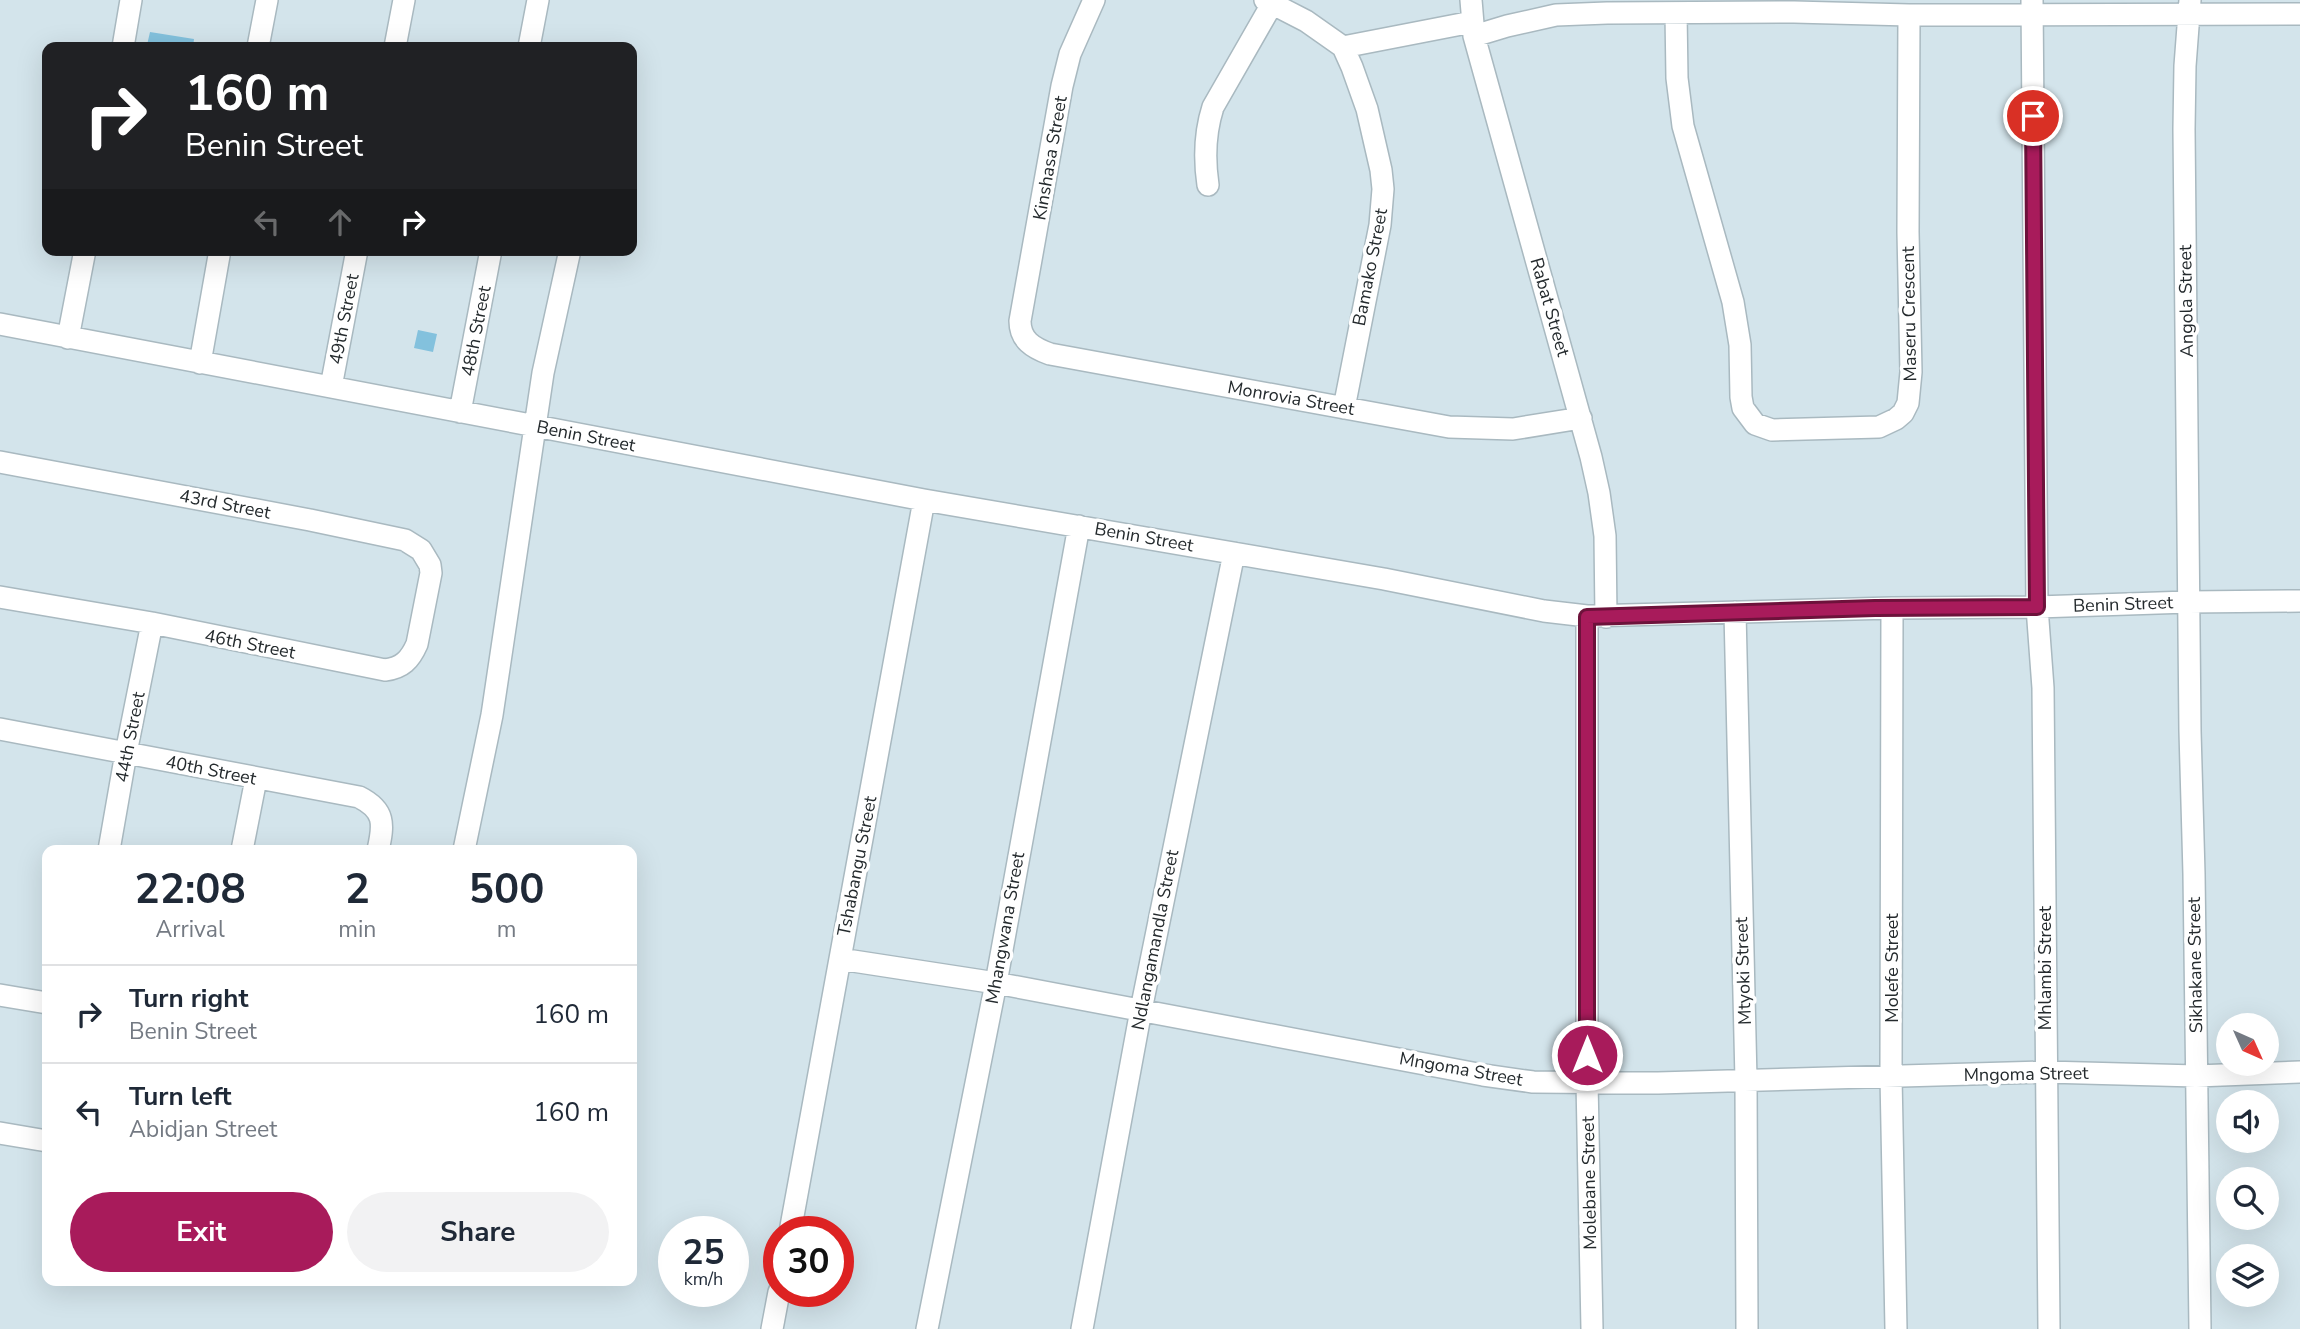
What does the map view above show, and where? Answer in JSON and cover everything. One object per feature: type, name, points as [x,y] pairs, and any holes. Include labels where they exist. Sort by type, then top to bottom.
[{"type":"street","points":[[123,42],[131,0]]},
{"type":"street","points":[[259,42],[267,0]]},
{"type":"street","points":[[396,42],[404,0]]},
{"type":"street","points":[[530,42],[538,0]]},
{"type":"street","name":"Kinshasa Street","points":[[1020,321],[1062,86],[1070,54],[1094,0]]},
{"type":"street","name":"Rabat Street","points":[[1471,0],[1473,29],[1581,418],[1599,493],[1605,536],[1597,617]]},
{"type":"street","points":[[1208,185],[1205,163],[1208,124],[1213,107],[1268,2],[1325,33],[1343,47],[1556,15],[1794,12],[1909,15],[2032,7],[2190,6],[2300,14]]},
{"type":"street","name":"Angola Street","points":[[2188,602],[2184,129],[2190,6]]},
{"type":"street","name":"Mhlambi Street","points":[[2032,7],[2037,607],[2043,688],[2049,1329]]},
{"type":"street","name":"Maseru Crescent","points":[[1676,13],[1677,78],[1683,126],[1733,302],[1740,345],[1743,408],[1755,424],[1772,430],[1879,428],[1896,419],[1908,403],[1911,381],[1908,232],[1909,15]]},
{"type":"street","name":"Bamako Street","points":[[1343,47],[1367,109],[1383,189],[1380,225],[1344,408]]},
{"type":"street","points":[[68,338],[84,256]]},
{"type":"street","points":[[200,363],[219,256]]},
{"type":"street","name":"49th Street","points":[[331,387],[356,256]]},
{"type":"street","name":"48th Street","points":[[460,412],[490,256]]},
{"type":"street","points":[[465,845],[492,716],[543,373],[569,256]]},
{"type":"street","name":"Monrovia Street","points":[[1020,321],[1021,333],[1026,341],[1050,354],[1344,408],[1449,426],[1497,430],[1581,418]]},
{"type":"street","name":"Benin Street","points":[[0,324],[924,500],[1384,579],[1544,611],[1597,617],[1892,608],[2300,601]]},
{"type":"street","name":"43rd Street","points":[[0,462],[405,540],[426,556],[431,573]]},
{"type":"street","name":"Tshabangu Street","points":[[793,1216],[924,500]]},
{"type":"street","name":"Mhangwana Street","points":[[928,1329],[996,983],[1079,526]]},
{"type":"street","name":"Ndlangamandla Street","points":[[1082,1329],[1141,1010],[1234,553]]},
{"type":"street","name":"46th Street","points":[[0,597],[152,623],[385,670],[405,664],[417,645],[431,573]]},
{"type":"street","name":"Sikhakane Street","points":[[2188,602],[2200,1329]]},
{"type":"street","name":"Molefe Street","points":[[1892,608],[1891,1077],[1896,1329]]},
{"type":"street","name":"Mtyoki Street","points":[[1735,612],[1746,1080],[1747,1329]]},
{"type":"street","name":"Molebane Street","points":[[1592,1329],[1587,1082],[1597,617]]},
{"type":"street","name":"44th Street","points":[[110,845],[152,623]]},
{"type":"street","name":"40th Street","points":[[0,729],[351,795],[369,802],[377,809],[382,826],[379,845]]},
{"type":"street","points":[[243,845],[256,779]]},
{"type":"street","name":"Mngoma Street","points":[[840,959],[996,983],[1511,1080],[1746,1080],[2046,1072],[2196,1076],[2300,1072]]},
{"type":"street","points":[[0,995],[42,1002]]},
{"type":"street","points":[[0,1133],[42,1140]]},
{"type":"street","points":[[772,1329],[776,1307]]},
{"type":"building","points":[[150,32],[194,39],[194,42],[148,42]]},
{"type":"building","points":[[418,330],[437,334],[433,352],[414,348]]},
{"type":"route","points":[[1587,1055],[1587,617],[1875,608],[2037,607],[2033,116]]}]
